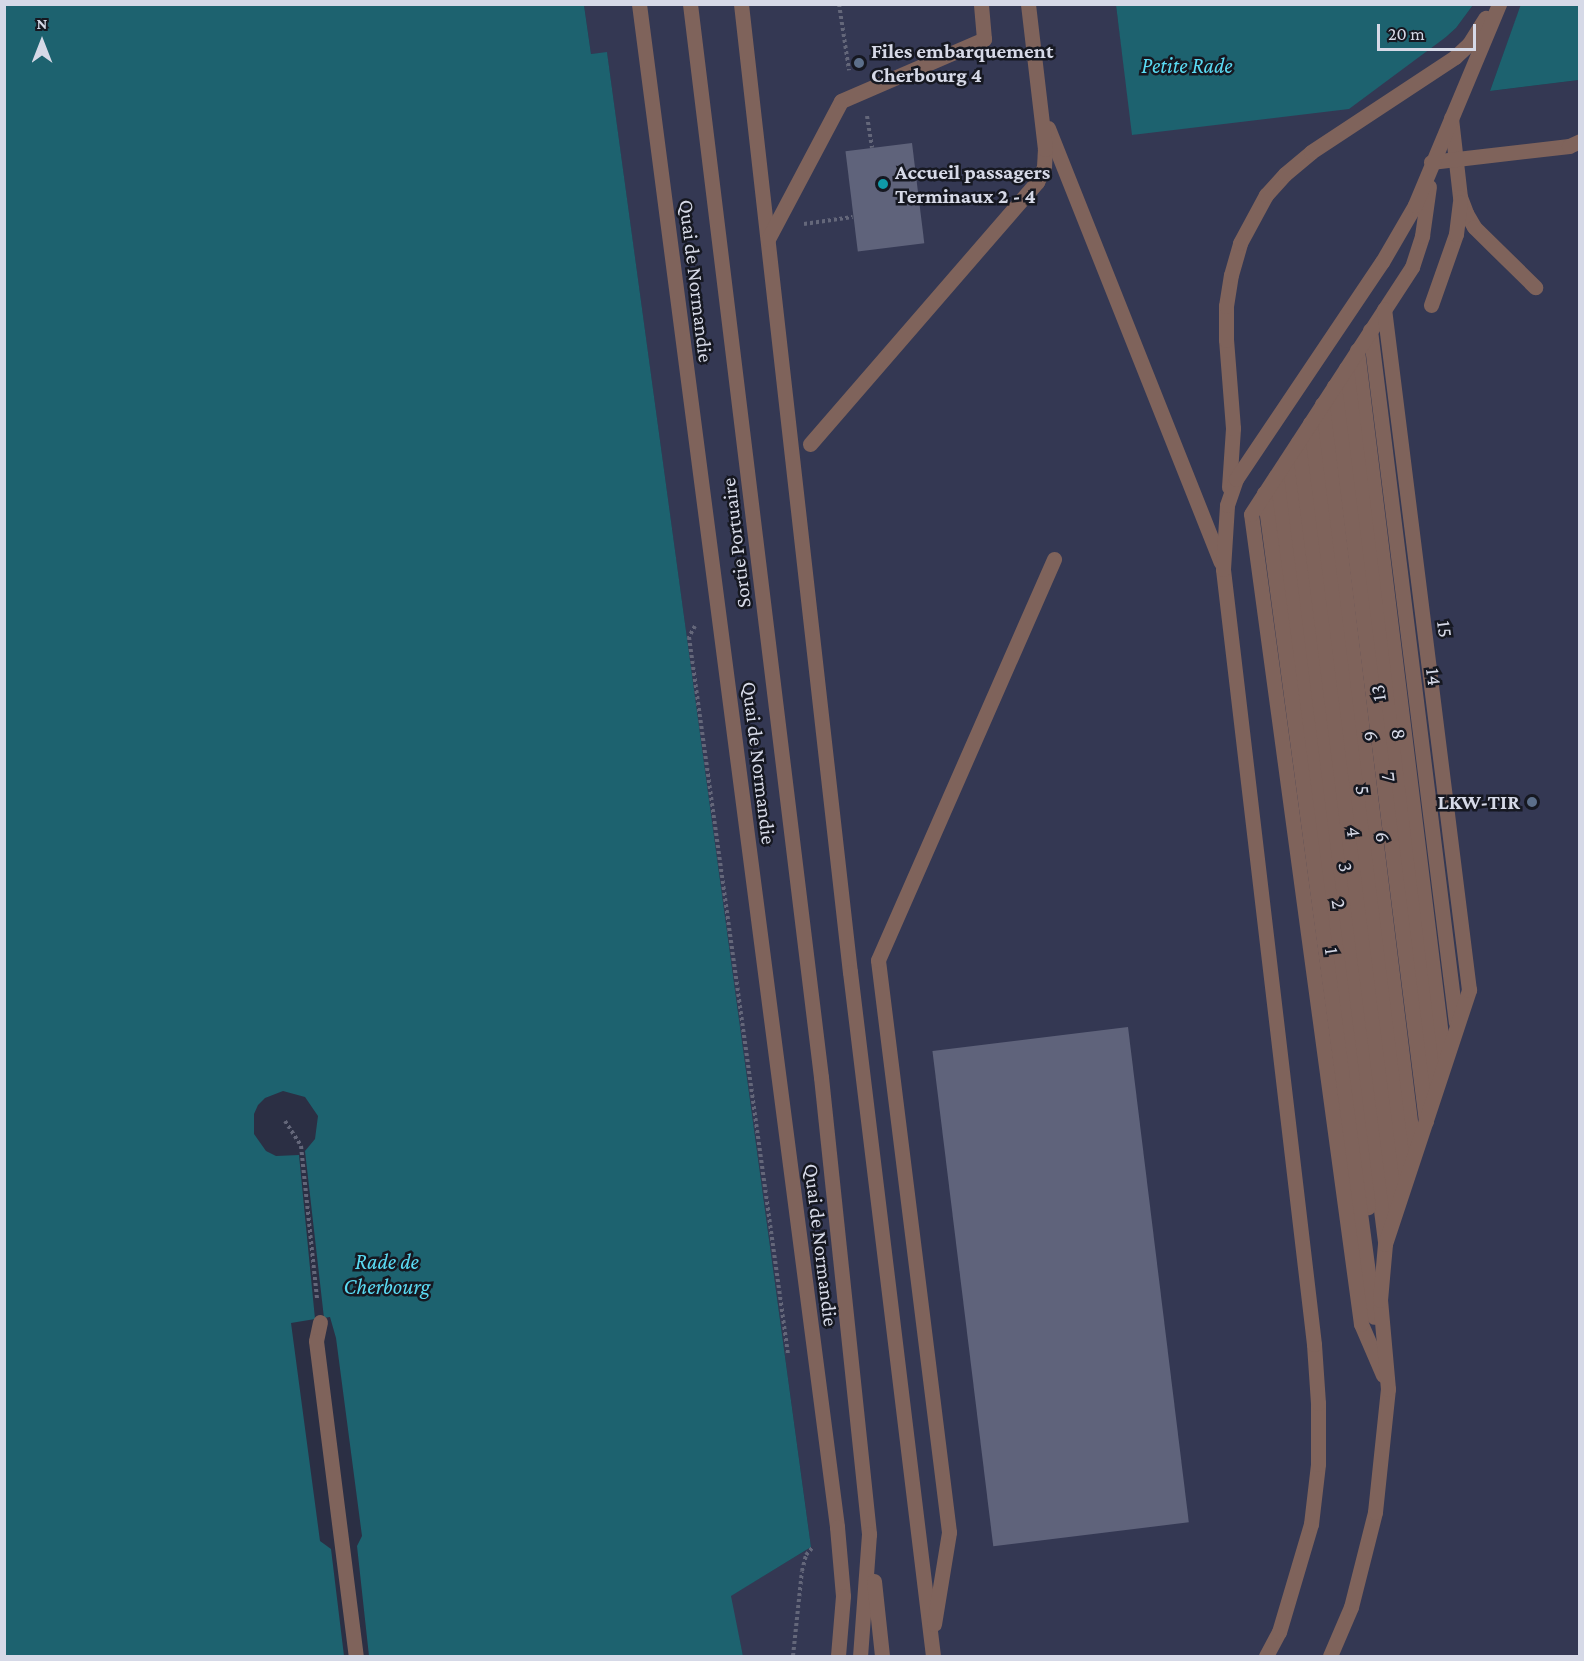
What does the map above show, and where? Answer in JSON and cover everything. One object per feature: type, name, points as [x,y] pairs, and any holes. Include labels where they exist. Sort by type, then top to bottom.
[{"type":"lane","name":"Quai de Normandie","points":[[639,4],[837,1527],[843,1596],[838,1656]]},
{"type":"lane","name":"Sortie Portuaire","points":[[690,4],[821,1077],[869,1534]]},
{"type":"lane","points":[[741,4],[852,984],[932,1649]]},
{"type":"lane","points":[[768,239],[841,101],[984,39],[981,4]]},
{"type":"lane","points":[[810,444],[1037,182],[1044,167],[1045,149],[1028,4]]},
{"type":"lane","points":[[1266,1656],[1279,1632],[1311,1524],[1318,1464],[1318,1403],[1314,1344],[1223,569],[1233,438],[1226,340],[1226,306],[1231,275],[1240,243],[1266,195],[1285,174],[1311,152],[1455,57],[1483,23],[1491,4]]},
{"type":"lane","points":[[1227,505],[1236,479],[1382,262],[1415,205],[1431,162],[1499,4]]},
{"type":"lane","points":[[1041,111],[1223,569]]},
{"type":"lane","points":[[1431,305],[1456,234],[1460,197],[1451,118]]},
{"type":"lane","points":[[1431,162],[1569,147],[1580,141]]},
{"type":"lane","points":[[1264,494],[1412,267],[1419,249],[1431,162]]},
{"type":"lane","points":[[1460,197],[1473,227],[1535,287]]},
{"type":"lane","name":"15","points":[[1384,309],[1469,990],[1457,1029]]},
{"type":"lane","name":"14","points":[[1370,330],[1457,1029]]},
{"type":"lane","name":"13","points":[[1358,350],[1445,1066]]},
{"type":"lane","name":"9","points":[[1346,368],[1435,1098]]},
{"type":"lane","name":"8","points":[[1334,386],[1426,1124]]},
{"type":"lane","name":"7","points":[[1322,404],[1414,1156]]},
{"type":"lane","name":"6","points":[[1310,423],[1405,1184]]},
{"type":"lane","name":"5","points":[[1298,442],[1396,1215]]},
{"type":"lane","name":"4","points":[[1286,461],[1385,1244]]},
{"type":"lane","name":"3","points":[[1275,476],[1380,1300]]},
{"type":"lane","name":"1","points":[[1264,494],[1251,514],[1361,1324],[1388,1389]]},
{"type":"lane","name":"2","points":[[1264,494],[1371,1308],[1386,1354]]},
{"type":"lane","points":[[932,1649],[949,1532],[878,960],[1054,559]]},
{"type":"lane","points":[[1330,1656],[1351,1607],[1375,1512],[1388,1389],[1380,1300],[1385,1244],[1457,1029]]},
{"type":"lane","points":[[320,1322],[316,1341],[356,1656]]},
{"type":"lane","points":[[860,1656],[869,1534]]},
{"type":"lane","points":[[869,1534],[882,1656]]},
{"type":"path","points":[[285,1121],[301,1146],[320,1322]]},
{"type":"shaded area","points":[[584,5],[1116,5],[1133,135],[1446,37],[1456,28],[1473,5],[1521,5],[1490,91],[1579,80],[1579,1656],[743,1656],[730,1596],[811,1547],[607,53],[591,54]]},
{"type":"water","name":"Petite Rade","points":[[1116,4],[1473,5],[1456,28],[1446,37],[1349,109],[1132,135]]},
{"type":"water","points":[[1521,4],[1579,5],[1579,80],[1490,91]]},
{"type":"water","name":"Rade de Cherbourg","points":[[5,5],[584,5],[591,54],[607,52],[811,1547],[731,1596],[743,1656],[5,1656]]},
{"type":"pier","points":[[283,1091],[305,1097],[318,1116],[315,1139],[305,1151],[324,1318],[330,1317],[336,1338],[362,1536],[357,1546],[369,1656],[344,1656],[331,1549],[320,1541],[291,1323],[315,1319],[299,1155],[276,1156],[266,1151],[254,1134],[254,1114],[258,1105],[265,1098]]},
{"type":"building","name":"Accueil passagers Terminaux 2 - 4","points":[[912,143],[924,243],[858,251],[845,151]]},
{"type":"building","points":[[1128,1027],[1189,1522],[993,1546],[932,1051]]},
{"type":"place","name":"Files embarquement Cherbourg 4","points":[[859,63]]},
{"type":"place","name":"Accueil passagers Terminaux 2 - 4","points":[[883,184]]},
{"type":"place","name":"LKW-TIR","points":[[1532,802]]}]
